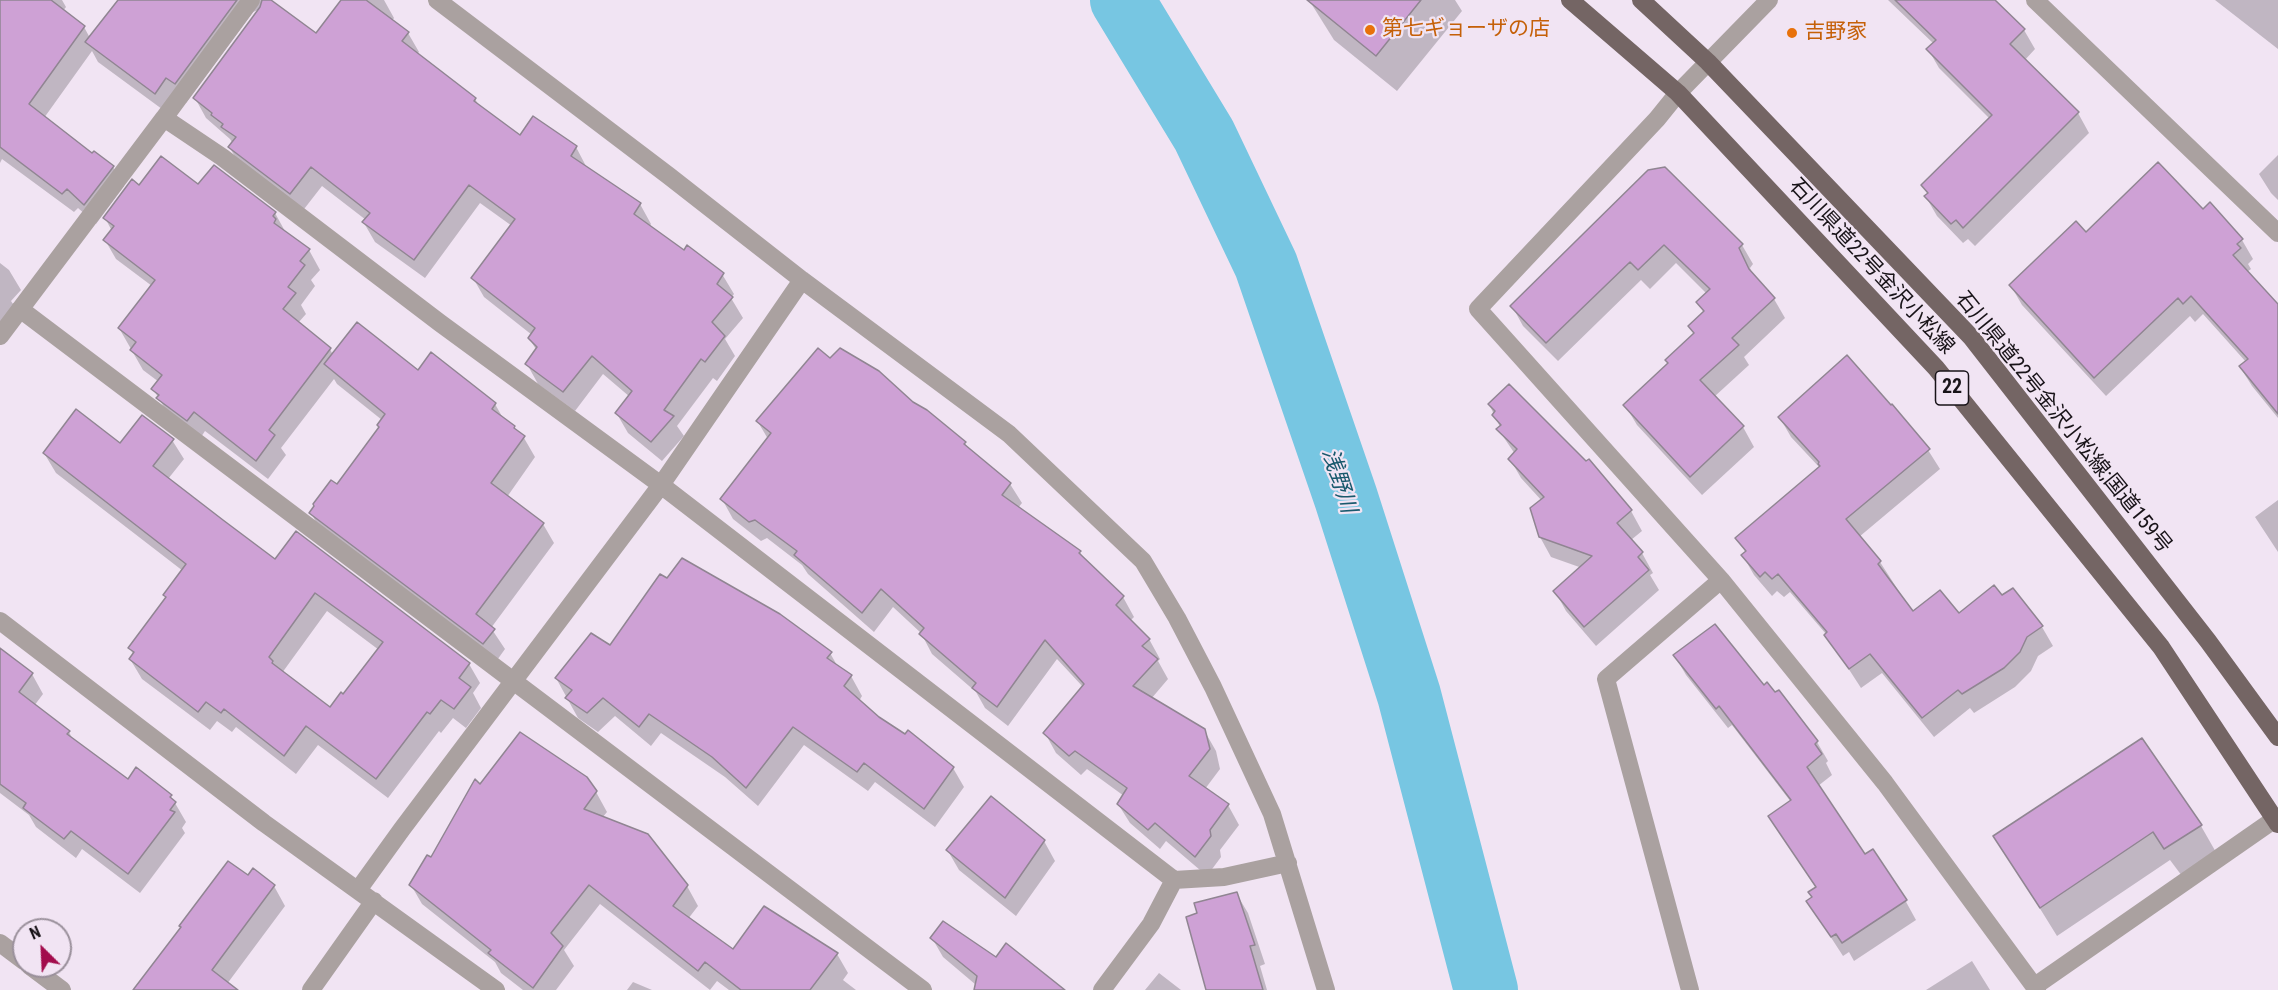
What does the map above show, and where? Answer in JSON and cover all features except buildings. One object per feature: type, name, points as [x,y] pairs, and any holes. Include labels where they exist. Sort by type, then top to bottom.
[{"type":"main road","name":"石川県道22号金沢小松線","points":[[1570,0],[1678,93],[1936,368],[2161,647],[2277,822]]},
{"type":"main road","name":"石川県道22号金沢小松線;国道159号","points":[[1641,0],[1708,63],[1971,337],[2208,641],[2278,737]]},
{"type":"street","points":[[0,336],[251,0]]},
{"type":"street","points":[[437,0],[802,280],[1009,434],[1143,561],[1177,618],[1213,687],[1272,814],[1326,990]]},
{"type":"street","points":[[1769,0],[1678,93],[1658,119],[1478,309],[1721,580],[1885,783],[2036,988],[2277,822]]},
{"type":"street","points":[[2035,0],[2278,233]]},
{"type":"street","points":[[164,118],[222,157],[440,323],[661,485],[1174,880],[1224,877],[1288,863]]},
{"type":"street","points":[[358,890],[661,485],[802,280]]},
{"type":"street","points":[[20,309],[923,990]]},
{"type":"street","points":[[1690,990],[1606,679],[1721,580]]},
{"type":"street","points":[[0,621],[264,823],[496,990]]},
{"type":"street","points":[[1102,990],[1151,924],[1174,880]]},
{"type":"street","points":[[311,990],[374,901]]},
{"type":"street","points":[[46,978],[62,990]]},
{"type":"waterway","name":"浅野川","points":[[1122,0],[1204,135],[1266,265],[1346,498],[1409,695],[1486,990]]},
{"type":"place","name":"第七ギョーザの店","points":[[1370,30]]},
{"type":"place","name":"吉野家","points":[[1792,33]]}]
